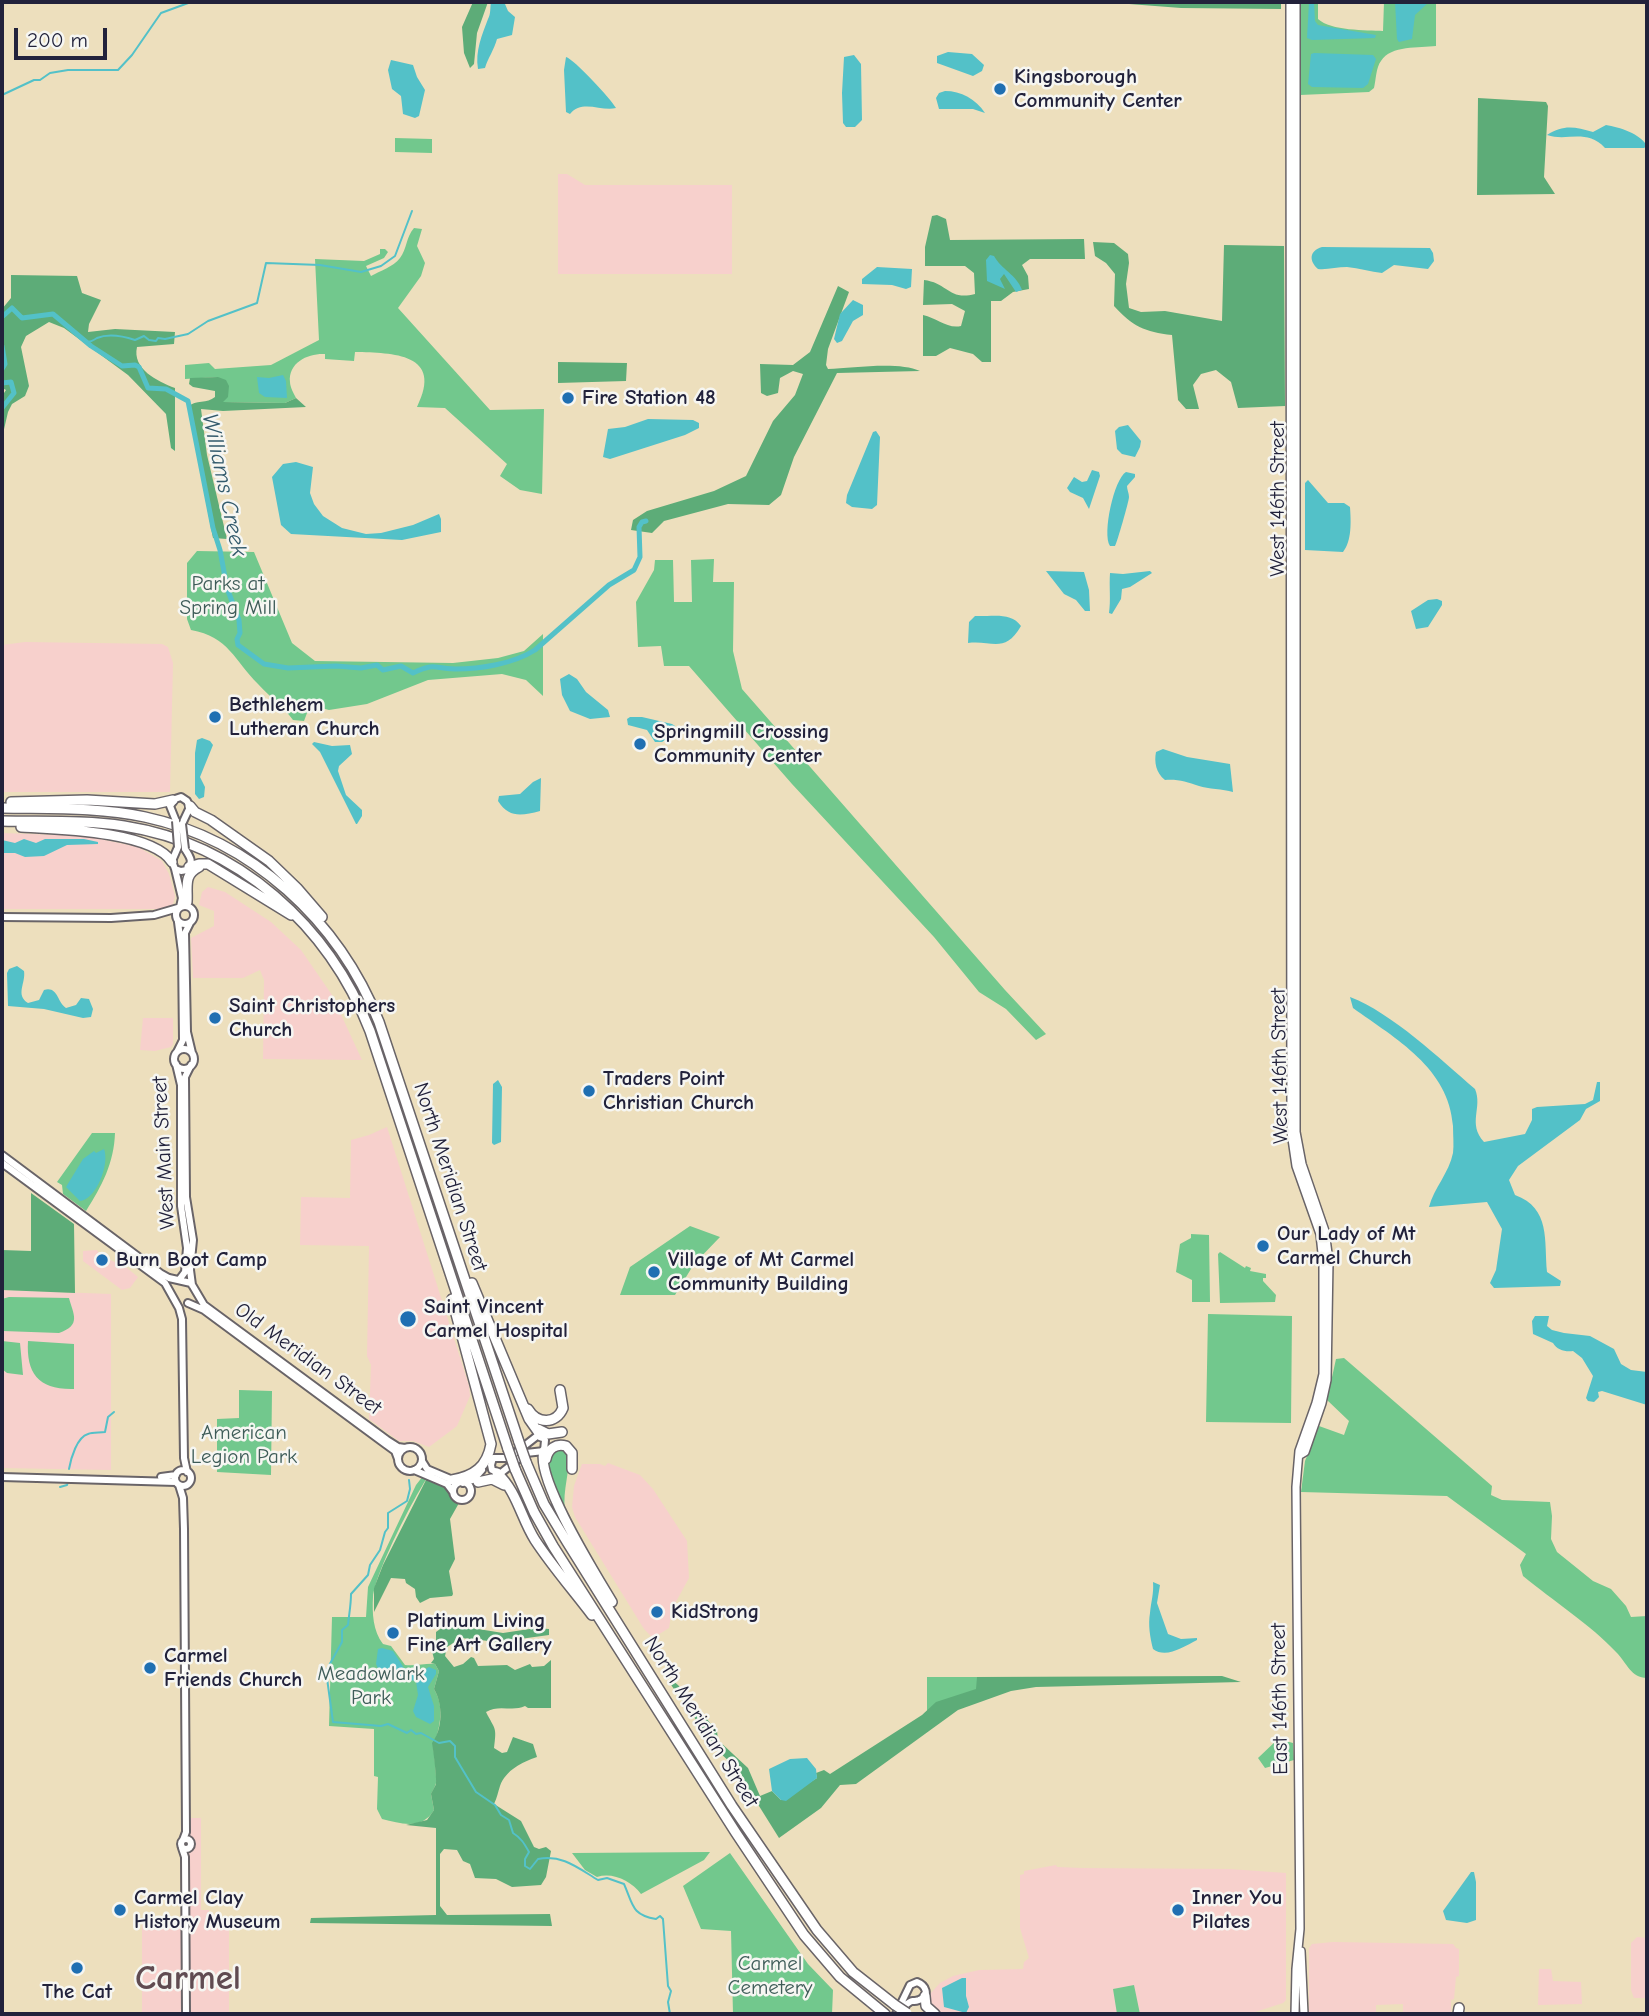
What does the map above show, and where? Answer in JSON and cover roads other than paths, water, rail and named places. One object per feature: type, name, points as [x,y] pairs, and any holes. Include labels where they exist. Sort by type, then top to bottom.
[{"type":"highway","points":[[2,805],[87,800],[155,804],[173,800]]},
{"type":"highway","name":"North Meridian Street","points":[[2,805],[108,811],[158,820],[206,838],[243,858],[278,882],[322,924],[349,960],[379,1022],[526,1462],[553,1521],[732,1805],[817,1930],[845,1964],[903,2012]]},
{"type":"highway","points":[[190,806],[195,813],[211,820],[254,849],[288,879],[332,930],[349,960]]},
{"type":"highway","points":[[2,821],[106,824],[181,841],[224,860],[254,879],[304,922],[335,962],[363,1014],[436,1231],[436,1243],[495,1445],[493,1458]]},
{"type":"highway","points":[[2,827],[59,829],[128,839],[163,853],[174,865]]},
{"type":"highway","points":[[188,869],[201,863],[211,865],[304,922]]},
{"type":"highway","points":[[184,906],[190,874],[197,867],[211,865]]},
{"type":"highway","points":[[448,1226],[519,1396],[533,1426],[541,1436]]},
{"type":"highway","name":"North Meridian Street","points":[[436,1231],[515,1469],[542,1527],[736,1833],[811,1944],[848,1985],[885,2014]]},
{"type":"highway","points":[[519,1396],[533,1417],[550,1421],[558,1417],[563,1410],[560,1390]]},
{"type":"highway","points":[[533,1426],[548,1434],[562,1432]]},
{"type":"highway","points":[[459,1482],[472,1476],[486,1459],[491,1444],[488,1427]]},
{"type":"highway","points":[[548,1478],[546,1457],[557,1445],[569,1448],[572,1453],[572,1469]]},
{"type":"highway","points":[[544,1451],[542,1460],[564,1517],[650,1671]]},
{"type":"highway","points":[[497,1473],[508,1484],[543,1552],[617,1652],[625,1658]]},
{"type":"highway","points":[[478,1482],[490,1479],[499,1481],[517,1503]]},
{"type":"highway","points":[[925,1996],[926,2006],[934,2014]]},
{"type":"main road","name":"West 146th Street","points":[[1290,2],[1293,401]]},
{"type":"main road","name":"West 146th Street","points":[[1296,2],[1291,1132],[1296,1166],[1320,1234],[1323,1276],[1323,1374],[1317,1403],[1299,1451],[1300,1455]]},
{"type":"main road","points":[[2,917],[104,918],[154,915],[170,916],[184,925],[190,923],[194,915],[184,906],[174,865],[182,848],[179,822],[170,810],[173,800],[178,797],[184,798],[190,806],[179,822]]},
{"type":"main road","points":[[178,921],[175,915],[184,906],[183,879],[191,858],[182,848]]},
{"type":"main road","points":[[174,865],[181,872],[188,869]]},
{"type":"main road","points":[[154,915],[184,906]]},
{"type":"main road","name":"West Main Street","points":[[177,1052],[183,1040],[182,952],[178,921]]},
{"type":"main road","name":"West Main Street","points":[[190,923],[185,933],[187,1037],[192,1053]]},
{"type":"main road","points":[[184,1049],[192,1053],[194,1060],[191,1065],[185,1068],[176,1064],[174,1057],[177,1052],[184,1049]]},
{"type":"main road","name":"West Main Street","points":[[176,1064],[181,1087],[181,1206],[187,1248],[180,1278]]},
{"type":"main road","name":"West Main Street","points":[[191,1065],[186,1078],[186,1197],[193,1240],[190,1273],[193,1288]]},
{"type":"main road","points":[[2,1155],[169,1278],[180,1278],[193,1288],[194,1298],[183,1315],[184,1458],[181,1478],[186,2014]]},
{"type":"main road","points":[[2,1163],[162,1279],[183,1315]]},
{"type":"main road","points":[[170,1294],[171,1287],[180,1278]]},
{"type":"main road","name":"Old Meridian Street","points":[[193,1288],[204,1305],[395,1451],[398,1459]]},
{"type":"main road","points":[[176,1303],[188,1304]]},
{"type":"main road","name":"Old Meridian Street","points":[[188,1304],[196,1306],[396,1447],[405,1448]]},
{"type":"main road","points":[[183,1315],[196,1306]]},
{"type":"main road","points":[[358,1425],[373,1429]]},
{"type":"main road","points":[[453,1492],[455,1485],[459,1482],[473,1480],[493,1458],[510,1456],[533,1437],[541,1436],[545,1441],[544,1451],[526,1453],[503,1472],[487,1475],[478,1482],[467,1498],[461,1500],[456,1498],[447,1484],[414,1470],[403,1469],[398,1459],[400,1451],[405,1448],[417,1450],[427,1469],[459,1482],[468,1485],[470,1492]]},
{"type":"main road","name":"East 146th Street","points":[[1300,1455],[1296,1492],[1300,1943],[1304,2014]]},
{"type":"main road","points":[[493,1458],[491,1468],[497,1473]]},
{"type":"main road","points":[[414,1470],[421,1459]]},
{"type":"main road","points":[[2,1476],[181,1478]]},
{"type":"main road","name":"East 146th Street","points":[[1294,2014],[1300,1943]]},
{"type":"main road","points":[[917,1982],[925,1987],[925,1996],[907,2004],[903,2012],[910,1985],[917,1982]]},
{"type":"main road","points":[[907,1993],[915,2001]]},
{"type":"water","points":[[491,2],[505,4],[515,17],[512,35],[497,39],[485,68],[478,69],[478,49],[490,15]]},
{"type":"water","points":[[1309,2],[1314,2],[1315,21],[1318,25],[1376,35],[1375,38],[1307,38]]},
{"type":"water","points":[[1395,2],[1429,2],[1415,15],[1412,39],[1399,42],[1397,39]]},
{"type":"water","points":[[948,52],[972,54],[984,65],[982,71],[973,76],[937,63],[937,56]]},
{"type":"water","points":[[1311,54],[1373,55],[1376,59],[1368,84],[1363,88],[1312,87],[1308,84]]},
{"type":"water","points":[[854,55],[861,64],[862,120],[855,127],[846,127],[843,123],[842,93],[844,57]]},
{"type":"water","points":[[566,57],[592,80],[616,108],[580,107],[570,114],[566,112]]},
{"type":"water","points":[[391,60],[413,65],[425,90],[419,116],[415,118],[403,114],[401,96],[392,89],[388,70]]},
{"type":"water","points":[[945,91],[968,97],[985,113],[973,109],[939,109],[936,98],[939,93]]},
{"type":"water","points":[[1606,125],[1635,135],[1647,146],[1605,148],[1584,137],[1547,135],[1559,129],[1570,128],[1593,132]]},
{"type":"water","points":[[1322,247],[1430,248],[1434,261],[1428,269],[1394,265],[1382,273],[1347,267],[1318,269],[1312,256]]},
{"type":"water","points":[[990,255],[1013,276],[1022,290],[1016,292],[1004,274],[1000,279],[1005,289],[987,281],[986,260]]},
{"type":"water","points":[[877,267],[912,269],[911,287],[906,289],[892,285],[862,284],[862,279]]},
{"type":"water","points":[[853,300],[863,305],[863,315],[853,321],[842,341],[837,343],[834,339],[840,314]]},
{"type":"water","points":[[283,375],[287,398],[265,397],[259,393],[257,377]]},
{"type":"water","points":[[648,419],[693,420],[699,423],[699,428],[610,459],[603,457],[608,429],[625,427]]},
{"type":"water","points":[[1128,425],[1141,441],[1135,457],[1122,454],[1117,449],[1115,431]]},
{"type":"water","points":[[876,431],[880,437],[877,505],[872,509],[852,507],[846,503],[847,495],[873,432]]},
{"type":"water","points":[[296,462],[313,467],[310,493],[314,504],[323,516],[342,528],[366,534],[381,533],[413,525],[439,514],[441,532],[402,540],[291,534],[281,525],[272,477],[283,464]]},
{"type":"water","points":[[1092,470],[1099,472],[1100,476],[1089,509],[1083,498],[1067,488],[1074,477],[1082,482],[1087,481]]},
{"type":"water","points":[[1126,472],[1135,474],[1135,477],[1127,486],[1129,496],[1115,546],[1110,546],[1107,530],[1110,507],[1117,485]]},
{"type":"water","points":[[1308,480],[1328,503],[1344,503],[1350,507],[1349,537],[1343,552],[1305,550],[1305,483]]},
{"type":"water","points":[[1046,571],[1084,572],[1089,590],[1090,611],[1085,611],[1076,600],[1064,594]]},
{"type":"water","points":[[1110,573],[1152,573],[1122,589],[1121,599],[1112,614],[1109,613]]},
{"type":"water","points":[[1428,600],[1442,601],[1442,605],[1428,627],[1416,629],[1411,611]]},
{"type":"water","points":[[975,616],[1012,618],[1021,626],[1015,635],[1004,643],[968,643],[969,622]]},
{"type":"water","points":[[569,674],[608,710],[610,717],[590,719],[570,711],[562,695],[560,679]]},
{"type":"water","points":[[630,717],[672,724],[676,733],[662,742],[655,742],[647,730],[628,725],[627,719]]},
{"type":"water","points":[[202,738],[213,745],[200,777],[205,787],[204,797],[199,799],[195,794],[195,753],[197,740]]},
{"type":"water","points":[[314,742],[332,746],[350,745],[352,754],[339,766],[338,771],[346,795],[362,810],[357,824],[320,752],[312,744]]},
{"type":"water","points":[[1163,749],[1187,757],[1230,764],[1233,792],[1178,780],[1165,780],[1158,771],[1155,760],[1156,752]]},
{"type":"water","points":[[541,778],[540,811],[511,813],[498,801],[499,796],[520,794]]},
{"type":"water","points":[[24,839],[36,843],[45,839],[84,839],[98,844],[67,845],[44,856],[25,857],[15,853],[2,853],[2,840],[15,843]]},
{"type":"water","points":[[17,966],[24,971],[22,996],[28,1003],[39,1000],[44,990],[49,989],[55,992],[66,1008],[76,1005],[81,998],[89,999],[93,1009],[91,1017],[8,1006],[7,973],[9,969]]},
{"type":"water","points":[[1350,997],[1399,1025],[1475,1089],[1477,1128],[1484,1142],[1525,1134],[1532,1120],[1532,1109],[1537,1107],[1585,1104],[1593,1100],[1597,1082],[1600,1082],[1600,1101],[1586,1109],[1580,1120],[1518,1166],[1509,1180],[1515,1195],[1535,1208],[1540,1217],[1545,1237],[1547,1272],[1561,1281],[1560,1286],[1494,1288],[1490,1283],[1496,1270],[1502,1229],[1487,1202],[1429,1207],[1453,1153],[1453,1126],[1442,1087],[1418,1057],[1353,1008]]},
{"type":"water","points":[[498,1080],[502,1087],[501,1142],[494,1145],[493,1084]]},
{"type":"water","points":[[104,1149],[105,1163],[100,1180],[91,1195],[80,1201],[66,1187],[83,1159],[94,1151],[96,1153]]},
{"type":"water","points":[[1535,1316],[1549,1316],[1547,1326],[1552,1330],[1590,1336],[1614,1349],[1621,1364],[1631,1370],[1647,1372],[1647,1405],[1602,1391],[1598,1392],[1599,1397],[1594,1402],[1588,1401],[1586,1398],[1593,1376],[1582,1358],[1573,1351],[1562,1350],[1533,1334],[1532,1321]]},
{"type":"water","points":[[1153,1582],[1160,1585],[1157,1603],[1168,1634],[1181,1639],[1197,1640],[1169,1652],[1153,1649],[1149,1622]]},
{"type":"water","points":[[378,1649],[393,1651],[404,1668],[424,1670],[429,1667],[436,1670],[428,1687],[434,1706],[434,1721],[430,1724],[416,1717],[413,1711],[418,1695],[416,1681],[381,1675],[376,1664]]},
{"type":"water","points":[[807,1758],[816,1769],[817,1778],[786,1801],[781,1800],[772,1791],[769,1769],[790,1759]]},
{"type":"water","points":[[1471,1872],[1474,1872],[1476,1882],[1476,1920],[1467,1923],[1446,1920],[1443,1911]]},
{"type":"water","points":[[966,1978],[969,2007],[966,2013],[944,2007],[942,1988]]},
{"type":"waterway","points":[[2,95],[34,80],[40,80],[50,73],[68,70],[118,70],[132,55],[161,13],[191,2]]},
{"type":"waterway","points":[[86,342],[106,336],[135,340],[144,336],[156,341],[158,338],[188,334],[208,321],[257,303],[266,263],[320,265],[361,272],[381,266],[395,256],[412,211]]},
{"type":"waterway","name":"Williams Creek","points":[[2,317],[12,308],[22,318],[53,314],[91,346],[122,366],[139,367],[148,388],[166,389],[188,401],[213,528],[227,588],[239,620],[238,645],[264,664],[288,668],[361,668],[377,665],[383,670],[401,666],[413,673],[431,667],[475,668],[517,659],[535,650],[609,585],[634,570],[640,557],[639,527],[646,521]]},
{"type":"waterway","name":"Williams Creek","points":[[2,346],[5,364],[2,369]]},
{"type":"waterway","name":"Williams Creek","points":[[2,383],[11,382],[14,393],[2,408]]},
{"type":"waterway","points":[[69,1469],[81,1439],[90,1433],[105,1432],[108,1417],[114,1412]]},
{"type":"waterway","points":[[409,1480],[407,1501],[388,1513],[388,1528],[380,1550],[370,1565],[368,1575],[351,1594],[348,1625],[342,1630],[342,1642],[326,1671],[333,1722],[381,1726],[388,1724],[407,1733],[411,1730],[416,1734],[421,1733],[439,1743],[450,1741],[455,1746],[455,1757],[476,1792],[495,1805],[501,1815],[509,1820],[513,1833],[526,1846],[529,1852],[525,1866],[530,1869],[538,1859],[555,1858],[570,1863],[598,1880],[607,1878],[624,1884],[637,1911],[648,1917],[656,1919],[660,1916],[663,1919],[668,1986],[671,1991],[668,2002],[670,2014]]},
{"type":"waterway","points":[[60,1487],[68,1482]]},
{"type":"place","name":"Kingsborough Community Center","points":[[1000,89]]},
{"type":"place","name":"Fire Station 48","points":[[568,398]]},
{"type":"place","name":"Bethlehem Lutheran Church","points":[[215,717]]},
{"type":"place","name":"Springmill Crossing Community Center","points":[[640,744]]},
{"type":"place","name":"Saint Christophers Church","points":[[215,1018]]},
{"type":"place","name":"Traders Point Christian Church","points":[[589,1091]]},
{"type":"place","name":"Our Lady of Mt Carmel Church","points":[[1263,1246]]},
{"type":"place","name":"Burn Boot Camp","points":[[102,1260]]},
{"type":"place","name":"Village of Mt Carmel Community Building","points":[[654,1272]]},
{"type":"place","name":"Saint Vincent Carmel Hospital","points":[[408,1319]]},
{"type":"place","name":"KidStrong","points":[[657,1612]]},
{"type":"place","name":"Platinum Living Fine Art Gallery","points":[[393,1633]]},
{"type":"place","name":"Carmel Friends Church","points":[[150,1668]]},
{"type":"place","name":"Carmel Clay History Museum","points":[[120,1910]]},
{"type":"place","name":"Inner You Pilates","points":[[1178,1910]]},
{"type":"place","name":"The Cat","points":[[77,1968]]},
{"type":"district","name":"Carmel","points":[[188,1979]]},
{"type":"park label","name":"Parks at Spring Mill","points":[[228,596]]},
{"type":"park label","name":"American Legion Park","points":[[244,1445]]},
{"type":"park label","name":"Meadowlark Park","points":[[371,1686]]},
{"type":"park label","name":"Carmel Cemetery","points":[[770,1976]]}]
